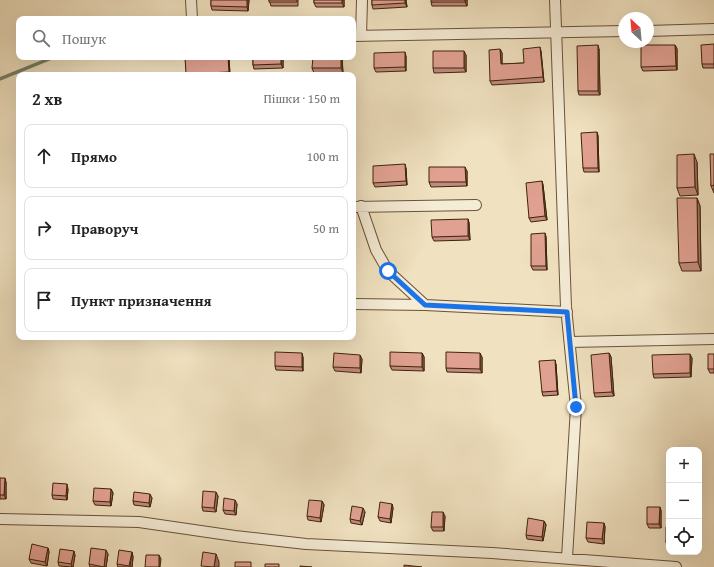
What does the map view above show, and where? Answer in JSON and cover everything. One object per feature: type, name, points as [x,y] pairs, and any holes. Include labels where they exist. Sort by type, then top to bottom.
[{"type":"street","points":[[191,0],[192,16]]},
{"type":"street","points":[[362,0],[357,36],[618,31]]},
{"type":"street","points":[[555,0],[567,312],[576,407],[567,558]]},
{"type":"street","points":[[654,31],[714,29]]},
{"type":"street","points":[[425,305],[388,271],[376,250],[357,207],[476,205]]},
{"type":"street","points":[[356,304],[425,305],[567,312]]},
{"type":"street","points":[[570,342],[714,339]]},
{"type":"street","points":[[0,519],[139,522],[235,536],[306,544],[567,558],[676,567]]},
{"type":"building","points":[[211,0],[247,0],[247,7],[211,6]]},
{"type":"building","points":[[269,0],[297,0],[297,2],[269,2]]},
{"type":"building","points":[[314,0],[342,0],[342,3],[314,3]]},
{"type":"building","points":[[372,0],[405,0],[405,3],[372,5]]},
{"type":"building","points":[[431,0],[465,0],[465,2],[431,2]]},
{"type":"building","points":[[714,44],[714,64],[702,64],[701,45]]},
{"type":"building","points":[[598,45],[598,91],[578,91],[577,46]]},
{"type":"building","points":[[654,45],[675,45],[676,66],[641,67],[641,48],[654,48]]},
{"type":"building","points":[[540,47],[543,77],[490,81],[489,50],[500,49],[501,64],[524,63],[523,49]]},
{"type":"building","points":[[433,51],[464,51],[464,68],[433,68]]},
{"type":"building","points":[[405,52],[405,67],[374,68],[374,53]]},
{"type":"building","points":[[185,60],[228,60],[229,72],[186,72]]},
{"type":"building","points":[[253,60],[281,60],[281,64],[253,65]]},
{"type":"building","points":[[313,60],[341,60],[341,68],[312,68]]},
{"type":"building","points":[[597,132],[598,168],[583,168],[581,133]]},
{"type":"building","points":[[694,154],[695,187],[677,188],[677,155]]},
{"type":"building","points":[[710,154],[714,154],[714,185],[711,186]]},
{"type":"building","points":[[405,164],[406,181],[373,183],[373,166]]},
{"type":"building","points":[[429,167],[465,167],[466,182],[429,182]]},
{"type":"building","points":[[542,181],[545,216],[529,218],[526,183]]},
{"type":"building","points":[[677,198],[697,198],[698,262],[679,263]]},
{"type":"building","points":[[468,219],[468,236],[432,237],[431,220]]},
{"type":"building","points":[[545,233],[546,266],[531,266],[531,234]]},
{"type":"building","points":[[275,352],[302,353],[302,367],[275,366]]},
{"type":"building","points":[[390,352],[422,353],[422,367],[390,366]]},
{"type":"building","points":[[446,352],[480,353],[480,369],[446,368]]},
{"type":"building","points":[[334,353],[360,355],[360,368],[333,367]]},
{"type":"building","points":[[609,353],[612,392],[594,393],[591,355]]},
{"type":"building","points":[[690,354],[690,373],[653,374],[652,355]]},
{"type":"building","points":[[708,354],[714,354],[714,369],[708,369]]},
{"type":"building","points":[[555,360],[557,391],[542,392],[539,361]]},
{"type":"building","points":[[0,478],[5,478],[4,495],[0,495]]},
{"type":"building","points":[[53,483],[67,484],[66,496],[52,495]]},
{"type":"building","points":[[94,488],[111,489],[110,502],[93,501]]},
{"type":"building","points":[[203,491],[216,492],[214,508],[202,507]]},
{"type":"building","points":[[134,492],[150,494],[149,503],[133,501]]},
{"type":"building","points":[[224,498],[235,500],[234,511],[223,510]]},
{"type":"building","points":[[309,500],[322,501],[320,518],[307,516]]},
{"type":"building","points":[[380,502],[392,504],[390,519],[378,517]]},
{"type":"building","points":[[352,506],[363,508],[360,521],[350,519]]},
{"type":"building","points":[[647,507],[660,507],[659,524],[647,524]]},
{"type":"building","points":[[432,512],[443,512],[443,527],[431,527]]},
{"type":"building","points":[[528,518],[544,521],[542,537],[526,535]]},
{"type":"building","points":[[587,522],[604,523],[602,539],[586,538]]},
{"type":"building","points":[[32,544],[48,548],[45,562],[29,559]]},
{"type":"building","points":[[91,548],[106,550],[104,567],[89,564]]},
{"type":"building","points":[[60,549],[74,551],[71,564],[58,562]]},
{"type":"building","points":[[119,550],[132,552],[129,566],[117,564]]},
{"type":"building","points":[[203,552],[216,554],[214,567],[201,566]]},
{"type":"building","points":[[146,555],[159,555],[159,567],[145,567]]},
{"type":"building","points":[[235,562],[251,562],[251,567],[235,567]]},
{"type":"building","points":[[265,564],[279,564],[279,567],[265,567]]},
{"type":"building","points":[[404,565],[422,567],[404,567]]},
{"type":"waterway","points":[[17,72],[47,60]]},
{"type":"waterway","points":[[0,79],[16,72]]},
{"type":"route","points":[[388,271],[425,305],[567,312],[576,407]]}]
